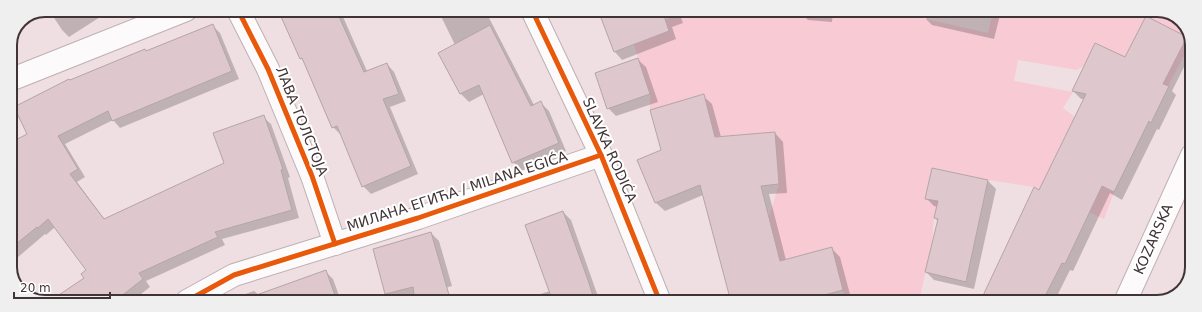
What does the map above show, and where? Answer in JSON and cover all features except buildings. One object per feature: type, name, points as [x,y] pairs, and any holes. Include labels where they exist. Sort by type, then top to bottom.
[{"type":"street","points":[[17,77],[168,17]]},
{"type":"street","name":"ЛАВА ТОЛСТОЈА","points":[[242,17],[268,69],[312,176],[335,244]]},
{"type":"street","name":"SLAVKA RODIĆA","points":[[535,17],[601,155],[657,295]]},
{"type":"street","name":"МИЛАНА ЕГИЋА / MILANA EGIĆA","points":[[198,295],[234,275],[418,218],[601,155]]},
{"type":"street","name":"KOZARSKA","points":[[1128,295],[1185,170]]},
{"type":"shaded area","points":[[673,17],[925,17],[925,19],[988,33],[992,17],[1157,17],[1166,18],[1178,26],[1183,34],[1185,53],[1168,86],[1127,66],[1124,57],[1096,43],[1085,65],[1077,70],[1018,60],[1014,81],[1073,92],[1063,108],[1075,117],[1053,162],[1114,192],[1104,219],[1034,187],[988,180],[932,168],[925,198],[938,201],[934,218],[932,242],[921,295],[844,295],[832,247],[780,261],[769,217],[779,184],[775,133],[707,137],[712,123],[703,95],[650,110],[650,94],[634,45],[669,31],[665,20]]},
{"type":"cycle path","points":[[242,17],[268,69],[312,176],[335,244]]},
{"type":"cycle path","points":[[535,17],[601,155],[657,295]]},
{"type":"cycle path","points":[[198,295],[234,275],[418,218],[601,155]]}]
